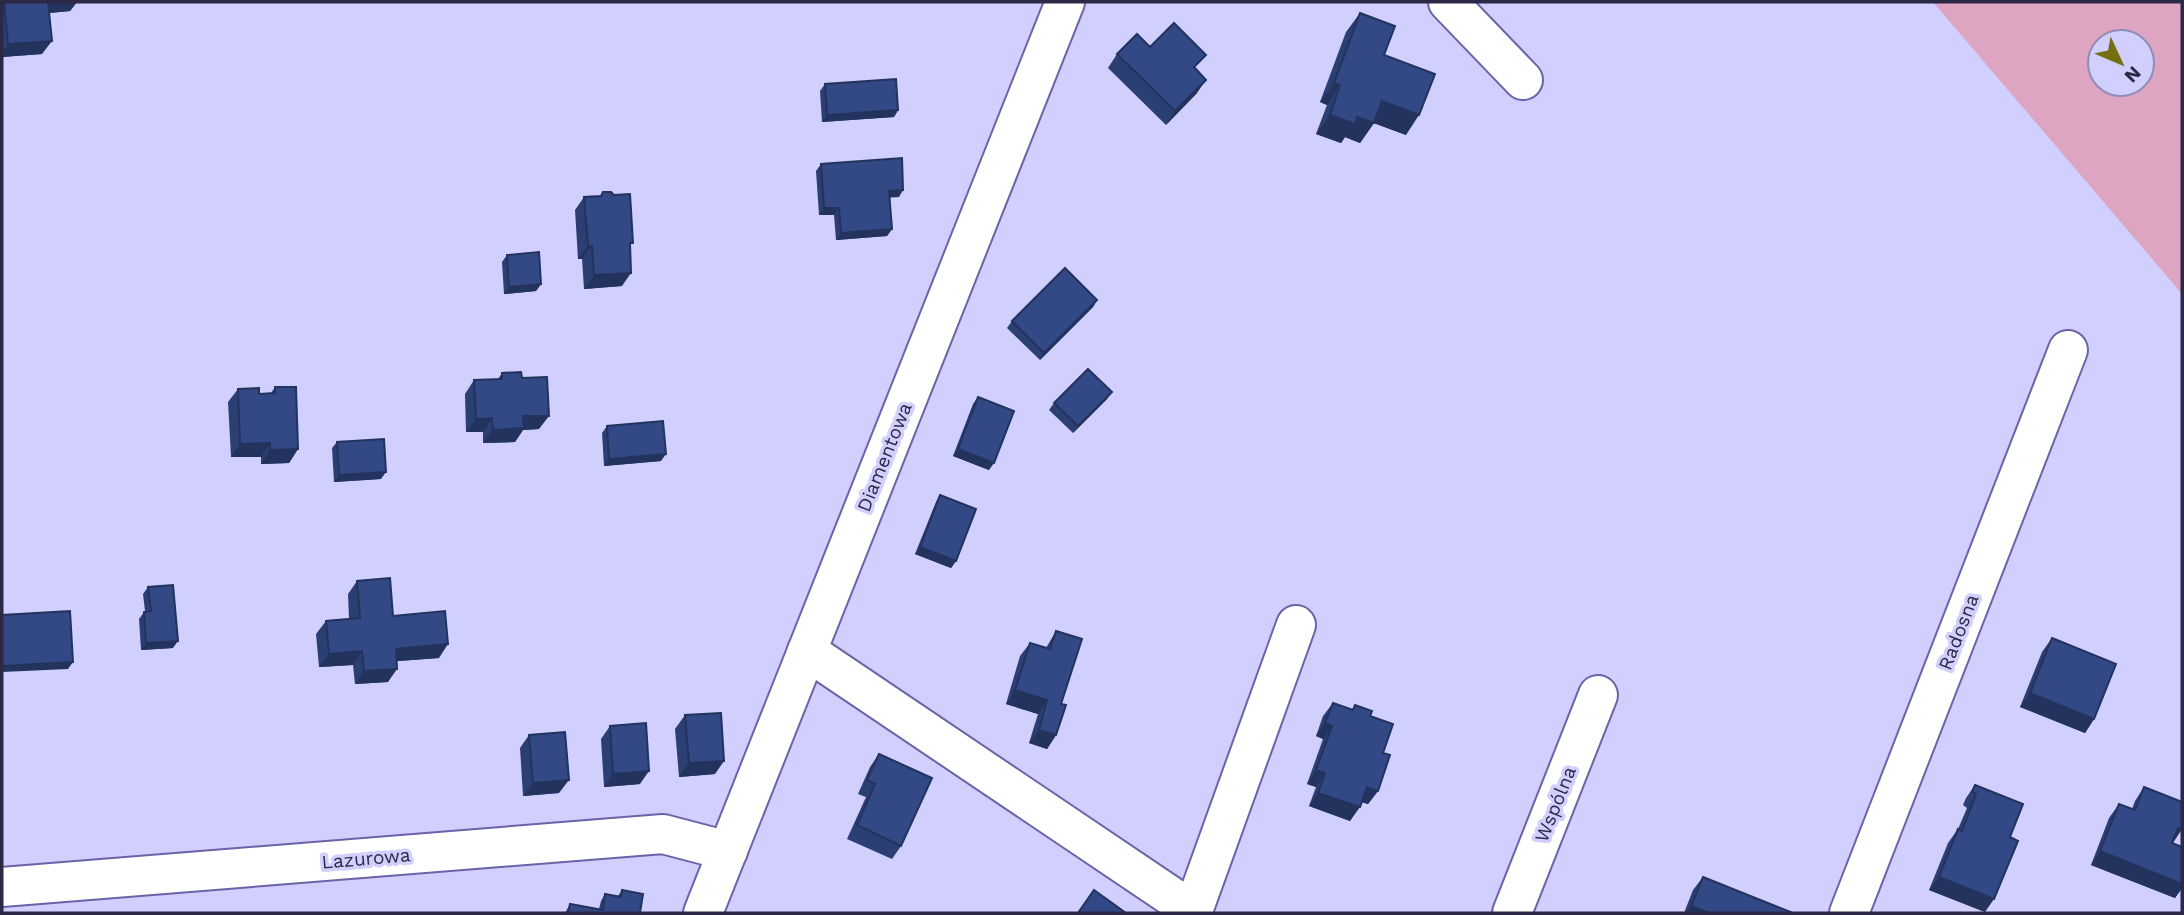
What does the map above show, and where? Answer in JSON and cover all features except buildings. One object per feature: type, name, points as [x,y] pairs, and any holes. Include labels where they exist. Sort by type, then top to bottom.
[{"type":"street","name":"Diamentowa","points":[[703,913],[1065,2]]},
{"type":"street","points":[[1448,2],[1524,80]]},
{"type":"street","name":"Radosna","points":[[1849,913],[2068,350]]},
{"type":"street","points":[[807,651],[1192,912],[1296,625]]},
{"type":"street","name":"Wspólna","points":[[1512,913],[1598,695]]},
{"type":"street","name":"Lazurowa","points":[[2,887],[663,834],[728,851]]},
{"type":"shaded area","points":[[1933,2],[2182,2],[2182,294]]}]
